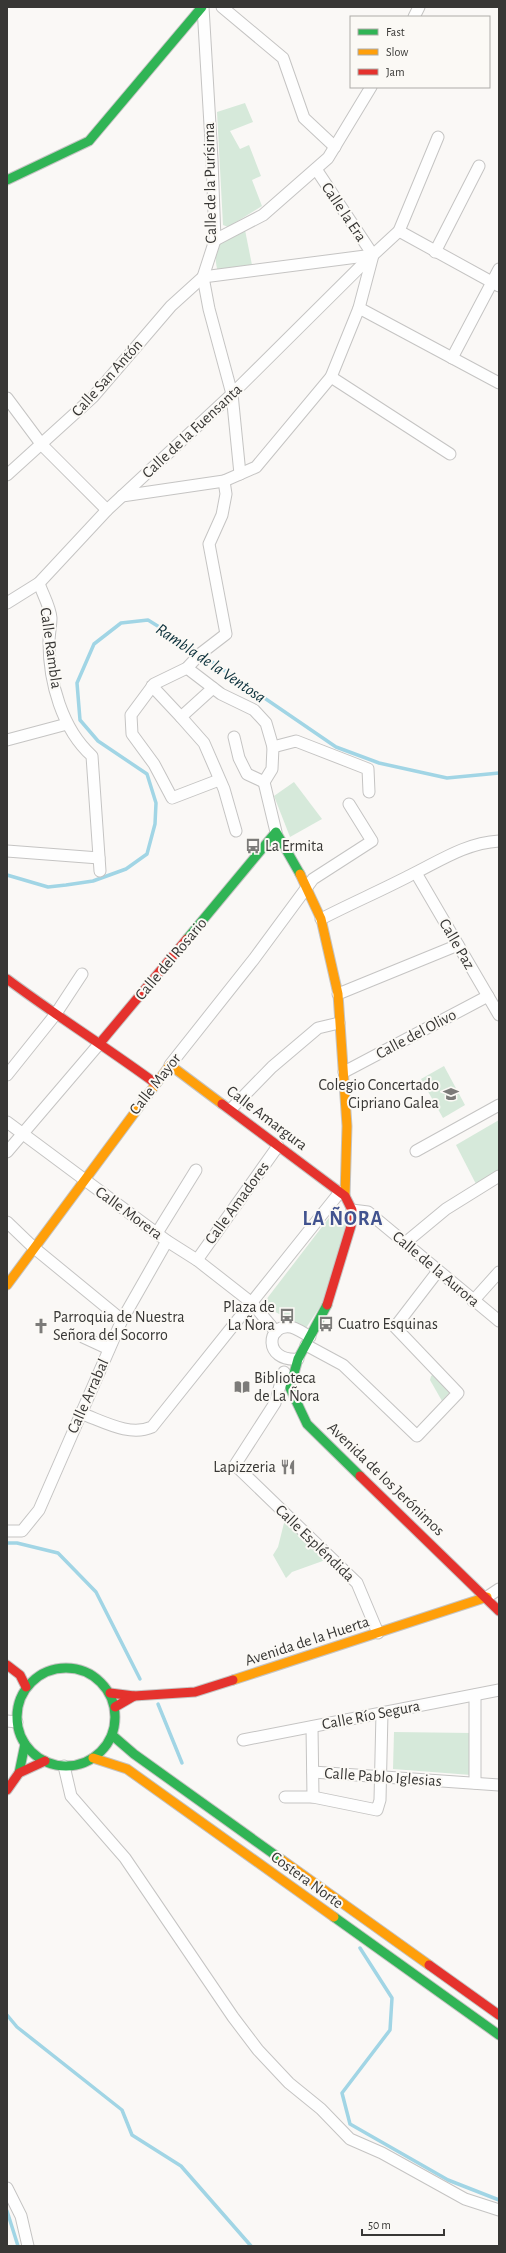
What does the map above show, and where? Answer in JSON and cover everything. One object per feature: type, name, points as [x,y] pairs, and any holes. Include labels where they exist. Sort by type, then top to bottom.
[{"type":"street","points":[[7,180],[89,141],[202,7]]},
{"type":"street","name":"Calle de la Purísima","points":[[202,7],[212,159],[215,240],[203,277],[209,309],[232,394],[240,474]]},
{"type":"street","points":[[222,7],[283,58],[304,118],[335,146]]},
{"type":"street","points":[[414,16],[419,7]]},
{"type":"street","points":[[215,240],[262,215],[328,158],[370,88]]},
{"type":"street","points":[[438,137],[398,231],[495,284]]},
{"type":"street","points":[[435,252],[479,166]]},
{"type":"street","name":"Calle la Era","points":[[316,169],[372,255]]},
{"type":"street","name":"Calle de la Fuensanta","points":[[7,603],[39,583],[107,510],[232,394],[398,231]]},
{"type":"street","points":[[122,496],[224,481],[256,467],[331,377],[359,308],[372,255],[203,277]]},
{"type":"street","points":[[452,358],[495,284],[499,269]]},
{"type":"street","name":"Calle San Antón","points":[[7,475],[42,445],[93,397],[171,306],[203,277]]},
{"type":"street","points":[[359,308],[499,383]]},
{"type":"street","points":[[331,377],[450,454]]},
{"type":"street","points":[[7,398],[42,445],[107,510]]},
{"type":"street","points":[[220,780],[172,798],[154,764],[132,734],[131,715],[152,686],[187,668],[200,654],[226,634],[209,544],[222,515],[226,494],[224,481]]},
{"type":"street","name":"Calle Rambla","points":[[39,583],[51,616],[49,643],[55,686],[67,724],[81,746],[92,756],[100,871]]},
{"type":"street","points":[[187,668],[221,694],[254,710],[266,724],[273,747],[272,769],[264,782],[276,832],[308,887],[321,919],[338,994],[348,1126],[343,1194],[352,1210]]},
{"type":"street","points":[[152,686],[204,743],[220,780],[236,831]]},
{"type":"street","points":[[181,717],[213,688]]},
{"type":"street","points":[[7,740],[67,724]]},
{"type":"street","points":[[234,737],[239,758],[247,774],[264,782]]},
{"type":"street","points":[[273,747],[296,741],[368,769],[369,792]]},
{"type":"street","name":"Calle Mayor","points":[[7,1284],[155,1083],[313,879],[372,841],[349,804]]},
{"type":"street","name":"Calle del Rosario","points":[[7,1152],[276,832]]},
{"type":"street","points":[[321,919],[416,873],[450,854],[489,842],[499,841]]},
{"type":"street","points":[[7,851],[99,858]]},
{"type":"street","name":"Calle Paz","points":[[416,873],[499,1015]]},
{"type":"street","points":[[338,994],[458,944]]},
{"type":"street","points":[[7,1075],[55,1015],[82,974]]},
{"type":"street","points":[[7,979],[55,1015],[100,1043],[155,1083]]},
{"type":"street","name":"Calle del Olivo","points":[[344,1072],[488,996]]},
{"type":"street","points":[[231,1109],[272,1068],[318,1028],[339,1023]]},
{"type":"street","name":"Calle Amargura","points":[[170,1065],[343,1194]]},
{"type":"street","points":[[416,1151],[499,1105]]},
{"type":"street","name":"Calle Morera","points":[[7,1122],[22,1135],[166,1241],[197,1260],[252,1303],[276,1332]]},
{"type":"street","name":"Calle Amadores","points":[[197,1260],[278,1146]]},
{"type":"street","points":[[157,1233],[196,1170]]},
{"type":"street","points":[[405,1243],[446,1209],[499,1176]]},
{"type":"street","points":[[80,1413],[133,1431],[142,1431],[152,1427],[252,1303],[343,1194]]},
{"type":"street","name":"Calle de la Aurora","points":[[352,1210],[368,1212],[473,1301],[499,1321]]},
{"type":"street","name":"Avenida de los Jerónimos","points":[[352,1210],[351,1226],[327,1304],[288,1376],[294,1400],[307,1424],[487,1597],[499,1611]]},
{"type":"street","points":[[7,1222],[33,1248],[122,1320]]},
{"type":"street","name":"Calle Arrabal","points":[[7,1531],[22,1531],[39,1510],[80,1413],[122,1320],[166,1241]]},
{"type":"street","points":[[275,1403],[288,1376],[272,1342],[276,1332],[282,1328],[290,1327],[343,1365],[417,1436],[458,1393],[395,1327],[438,1271]]},
{"type":"street","points":[[473,1301],[499,1272]]},
{"type":"street","points":[[83,1337],[109,1349]]},
{"type":"street","points":[[277,1355],[286,1359],[298,1359]]},
{"type":"street","points":[[275,1403],[294,1400]]},
{"type":"street","name":"Calle Espléndida","points":[[275,1403],[235,1465],[357,1583],[378,1633]]},
{"type":"street","points":[[487,1597],[499,1589]]},
{"type":"street","name":"Avenida de la Huerta","points":[[110,1693],[134,1696],[196,1692],[487,1597]]},
{"type":"street","points":[[7,1665],[20,1675],[26,1687]]},
{"type":"street","points":[[69,1667],[79,1669],[97,1678],[110,1693],[115,1707],[116,1717],[112,1735],[105,1748],[93,1758],[79,1764],[64,1766],[45,1761],[25,1744],[12,1722],[26,1687],[33,1680],[49,1670],[69,1667]]},
{"type":"street","name":"Calle Río Segura","points":[[243,1740],[499,1690]]},
{"type":"street","points":[[475,1695],[475,1783]]},
{"type":"street","points":[[115,1707],[134,1696]]},
{"type":"street","points":[[285,1797],[314,1797],[377,1810],[380,1800],[382,1713]]},
{"type":"street","name":"Calle Pablo Iglesias","points":[[312,1727],[313,1772],[499,1784]]},
{"type":"street","name":"Costera Norte","points":[[112,1735],[134,1754],[499,2015]]},
{"type":"street","points":[[7,1790],[19,1774],[25,1744]]},
{"type":"street","name":"Costera Norte","points":[[93,1758],[127,1769],[499,2035]]},
{"type":"street","points":[[19,1774],[45,1761]]},
{"type":"street","points":[[64,1766],[71,1796],[126,1858],[232,2017],[258,2050],[289,2083],[321,2109],[350,2139],[382,2153],[465,2199],[499,2210]]},
{"type":"street","points":[[313,1772],[314,1797]]},
{"type":"street","points":[[7,2188],[21,2216],[28,2246]]},
{"type":"green space","points":[[245,103],[253,122],[230,131],[240,149],[249,145],[261,176],[252,180],[262,206],[228,227],[223,225],[217,112]]},
{"type":"green space","points":[[244,225],[253,270],[219,275],[216,265],[216,256],[219,238]]},
{"type":"green space","points":[[294,782],[322,819],[290,837],[274,796]]},
{"type":"green space","points":[[444,1066],[465,1105],[443,1118],[421,1079]]},
{"type":"green space","points":[[499,1120],[499,1169],[476,1184],[456,1145]]},
{"type":"green space","points":[[338,1206],[347,1222],[327,1296],[306,1328],[262,1305]]},
{"type":"green space","points":[[434,1374],[451,1391],[442,1401],[430,1380],[431,1376]]},
{"type":"green space","points":[[286,1515],[331,1558],[292,1572],[286,1578],[273,1555],[278,1547]]},
{"type":"green space","points":[[394,1732],[472,1733],[471,1775],[393,1769]]},
{"type":"waterway","name":"Rambla de la Ventosa","points":[[7,875],[48,887],[93,881],[126,869],[147,854],[155,824],[156,803],[147,774],[98,741],[80,720],[77,683],[94,644],[121,623],[148,620],[177,638],[336,747],[379,763],[447,778],[499,773]]},
{"type":"waterway","points":[[7,1543],[17,1543],[58,1553],[96,1592],[140,1679]]},
{"type":"waterway","points":[[158,1704],[182,1763]]},
{"type":"waterway","points":[[360,1948],[392,1998],[390,2030],[342,2093],[350,2124],[448,2180],[499,2200]]},
{"type":"waterway","points":[[7,2015],[17,2027],[122,2110],[132,2135],[181,2166],[251,2246]]},
{"type":"waterway","points":[[7,2211],[18,2246]]},
{"type":"traffic: fast","points":[[7,180],[89,141],[202,7]]},
{"type":"traffic: fast","points":[[187,939],[276,832],[300,874]]},
{"type":"traffic: fast","points":[[327,1305],[298,1359],[290,1388],[307,1424],[360,1476]]},
{"type":"traffic: fast","points":[[66,1668],[85,1671],[101,1682],[112,1698],[115,1717],[112,1736],[101,1752],[85,1763],[66,1766],[47,1763],[31,1752],[20,1736],[17,1717],[20,1698],[31,1682],[47,1671],[66,1668]]},
{"type":"traffic: fast","points":[[112,1735],[134,1754],[282,1860]]},
{"type":"traffic: fast","points":[[19,1773],[25,1744]]},
{"type":"traffic: fast","points":[[334,1917],[499,2035]]},
{"type":"traffic: slow","points":[[300,874],[321,919],[338,994],[347,1126],[345,1196]]},
{"type":"traffic: slow","points":[[7,1285],[170,1065],[222,1104]]},
{"type":"traffic: slow","points":[[233,1680],[487,1597]]},
{"type":"traffic: slow","points":[[93,1758],[127,1769],[334,1917]]},
{"type":"traffic: slow","points":[[282,1860],[429,1965]]},
{"type":"traffic: jam","points":[[100,1043],[187,939]]},
{"type":"traffic: jam","points":[[7,979],[155,1083]]},
{"type":"traffic: jam","points":[[222,1104],[345,1196],[352,1210],[351,1226],[327,1305]]},
{"type":"traffic: jam","points":[[360,1476],[499,1611]]},
{"type":"traffic: jam","points":[[7,1665],[20,1675],[26,1687]]},
{"type":"traffic: jam","points":[[110,1693],[134,1696],[195,1692],[233,1680]]},
{"type":"traffic: jam","points":[[115,1707],[134,1696]]},
{"type":"traffic: jam","points":[[7,1790],[19,1773],[45,1761]]},
{"type":"traffic: jam","points":[[429,1965],[499,2015]]},
{"type":"place","name":"La Ermita","points":[[253,846]]},
{"type":"place","name":"Colegio Concertado Cipriano Galea","points":[[451,1094]]},
{"type":"place","name":"Plaza de La Ñora","points":[[287,1316]]},
{"type":"place","name":"Cuatro Esquinas","points":[[326,1324]]},
{"type":"place","name":"Parroquia de Nuestra Señora del Socorro","points":[[41,1326]]},
{"type":"place","name":"Biblioteca de La Ñora","points":[[242,1387]]},
{"type":"place","name":"Lapizzeria","points":[[288,1467]]},
{"type":"district","name":"LA ÑORA","points":[[343,1219]]}]
